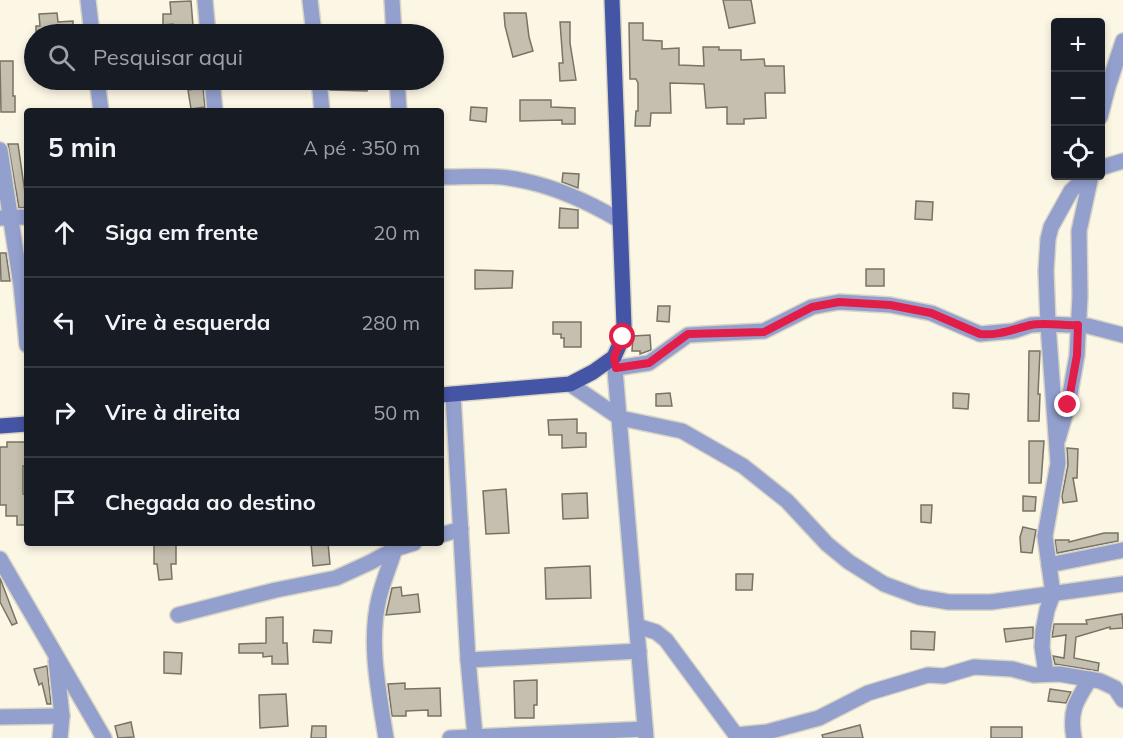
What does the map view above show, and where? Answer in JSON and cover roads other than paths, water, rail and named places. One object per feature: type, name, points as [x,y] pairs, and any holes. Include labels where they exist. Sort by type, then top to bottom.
[{"type":"main road","points":[[447,394],[570,384],[615,362],[624,326],[612,0]]},
{"type":"main road","points":[[0,426],[24,424]]},
{"type":"street","points":[[88,0],[91,24]]},
{"type":"street","points":[[205,0],[207,24]]},
{"type":"street","points":[[310,0],[313,24]]},
{"type":"street","points":[[392,0],[393,24]]},
{"type":"street","points":[[1105,100],[1123,41]]},
{"type":"street","points":[[98,90],[101,108]]},
{"type":"street","points":[[213,90],[215,108]]},
{"type":"street","points":[[320,90],[322,108]]},
{"type":"street","points":[[398,90],[399,108]]},
{"type":"street","points":[[0,150],[5,218],[21,285],[24,315]]},
{"type":"street","points":[[1105,167],[1123,161]]},
{"type":"street","points":[[444,177],[491,176],[524,181],[593,205],[619,220]]},
{"type":"street","points":[[1046,673],[1042,647],[1043,631],[1053,594],[1045,536],[1058,464],[1048,324],[1046,271],[1048,239],[1051,227],[1071,191],[1084,180]]},
{"type":"street","points":[[1056,447],[1068,405],[1077,355],[1080,296],[1079,231],[1088,180]]},
{"type":"street","points":[[5,218],[24,218]]},
{"type":"street","points":[[450,738],[645,733],[615,362],[649,363],[688,334],[764,332],[812,307],[839,302],[890,305],[931,313],[980,334],[1014,331],[1031,325],[1048,324],[1078,325],[1123,335]]},
{"type":"street","points":[[570,384],[620,418],[682,431],[743,466],[787,501],[827,544],[849,562],[884,584],[919,597],[949,602],[991,602],[1123,584]]},
{"type":"street","points":[[447,394],[461,529],[468,660],[475,736]]},
{"type":"street","points":[[444,534],[461,529]]},
{"type":"street","points":[[178,615],[276,590],[336,578],[404,546]]},
{"type":"street","points":[[386,738],[377,678],[374,634],[378,598],[395,549]]},
{"type":"street","points":[[1049,565],[1123,550]]},
{"type":"street","points":[[0,559],[104,738]]},
{"type":"street","points":[[637,626],[656,632],[666,640],[736,735],[767,732],[819,718],[868,693],[928,675],[940,676],[974,667],[1012,669],[1034,675],[1046,673],[1090,679],[1111,684],[1123,700]]},
{"type":"street","points":[[468,660],[639,651]]},
{"type":"street","points":[[55,655],[62,716],[60,738]]},
{"type":"street","points":[[1074,738],[1071,717],[1075,703],[1090,679]]},
{"type":"street","points":[[0,717],[62,716]]}]
